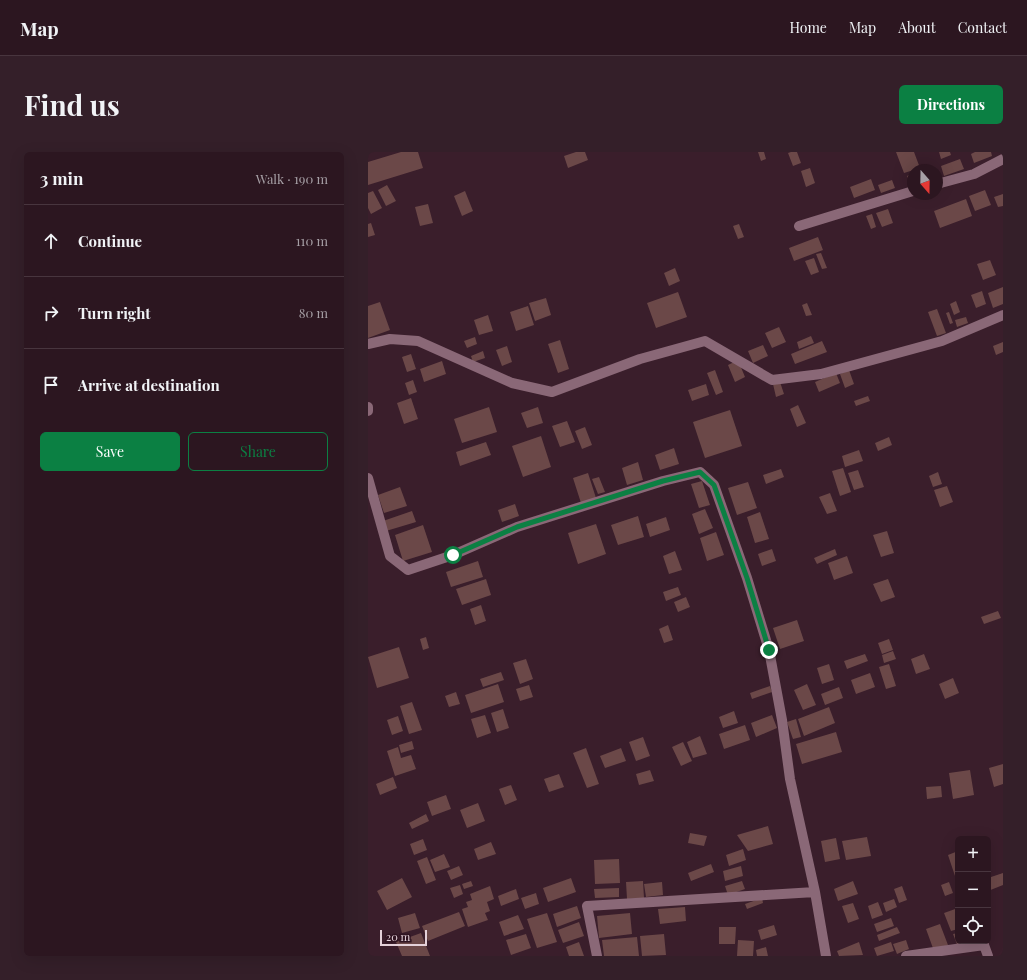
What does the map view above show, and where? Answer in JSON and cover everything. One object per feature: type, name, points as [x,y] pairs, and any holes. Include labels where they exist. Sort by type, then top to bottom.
[{"type":"street","points":[[943,182],[974,174],[1003,159]]},
{"type":"street","points":[[799,226],[907,193]]},
{"type":"street","points":[[368,344],[390,339],[418,341],[512,383],[552,392],[640,359],[705,341],[772,380],[821,374],[942,341],[1003,315]]},
{"type":"street","points":[[368,478],[390,556],[408,570],[453,555],[517,527],[663,481],[700,472],[714,485],[747,578],[769,650],[782,720],[790,779],[815,892],[826,956]]},
{"type":"street","points":[[597,956],[587,906],[815,892]]},
{"type":"street","points":[[906,956],[984,945],[988,956]]},
{"type":"building","points":[[401,152],[418,152],[423,168],[368,185],[368,162]]},
{"type":"building","points":[[576,152],[585,152],[588,160],[568,168],[564,156]]},
{"type":"building","points":[[758,152],[764,152],[766,159],[761,161]]},
{"type":"building","points":[[797,152],[801,163],[793,166],[788,153]]},
{"type":"building","points":[[896,152],[914,152],[918,164],[907,164],[907,172],[904,173]]},
{"type":"building","points":[[939,152],[950,152],[951,155],[941,159]]},
{"type":"building","points":[[975,152],[991,152],[992,156],[974,163],[971,154]]},
{"type":"building","points":[[960,159],[964,169],[944,176],[943,165]]},
{"type":"building","points":[[810,168],[815,183],[806,187],[801,171]]},
{"type":"building","points":[[871,179],[875,190],[854,198],[850,187]]},
{"type":"building","points":[[892,180],[895,188],[881,193],[878,185]]},
{"type":"building","points":[[387,185],[396,201],[386,206],[378,190]]},
{"type":"building","points":[[985,190],[991,205],[975,211],[969,196]]},
{"type":"building","points":[[373,191],[382,208],[371,214],[368,208],[368,193]]},
{"type":"building","points":[[465,191],[473,211],[462,216],[454,196]]},
{"type":"building","points":[[1003,194],[1003,206],[998,207],[994,197]]},
{"type":"building","points":[[966,199],[972,216],[940,228],[934,211]]},
{"type":"building","points":[[428,204],[433,223],[420,226],[415,207]]},
{"type":"building","points":[[888,209],[893,223],[882,227],[876,213]]},
{"type":"building","points":[[872,214],[876,227],[871,229],[866,216]]},
{"type":"building","points":[[371,223],[375,235],[368,237],[368,224]]},
{"type":"building","points":[[739,224],[744,237],[738,239],[733,226]]},
{"type":"building","points":[[818,237],[823,250],[794,261],[789,248]]},
{"type":"building","points":[[821,253],[827,268],[822,269],[816,254]]},
{"type":"building","points":[[814,258],[819,272],[811,275],[805,261]]},
{"type":"building","points":[[990,260],[996,275],[983,280],[977,264]]},
{"type":"building","points":[[675,268],[680,281],[669,286],[664,273]]},
{"type":"building","points":[[1003,287],[1003,304],[993,308],[988,293]]},
{"type":"building","points":[[982,291],[986,304],[976,308],[971,295]]},
{"type":"building","points":[[678,292],[687,317],[656,328],[647,303]]},
{"type":"building","points":[[546,298],[551,315],[535,321],[529,303]]},
{"type":"building","points":[[956,301],[960,312],[954,315],[950,304]]},
{"type":"building","points":[[380,302],[390,330],[368,338],[368,306]]},
{"type":"building","points":[[807,303],[812,315],[806,316],[802,305]]},
{"type":"building","points":[[528,306],[534,325],[516,331],[510,312]]},
{"type":"building","points":[[937,309],[946,333],[937,336],[928,312]]},
{"type":"building","points":[[949,312],[953,323],[950,324],[946,313]]},
{"type":"building","points":[[488,315],[493,331],[479,335],[474,320]]},
{"type":"building","points":[[966,317],[968,323],[957,327],[955,320]]},
{"type":"building","points":[[779,327],[786,342],[772,348],[765,333]]},
{"type":"building","points":[[811,336],[814,343],[799,349],[797,342]]},
{"type":"building","points":[[475,337],[477,344],[467,348],[464,341]]},
{"type":"building","points":[[560,340],[569,369],[558,373],[548,344]]},
{"type":"building","points":[[822,341],[827,352],[795,364],[791,354]]},
{"type":"building","points":[[1003,342],[1003,352],[996,355],[993,346]]},
{"type":"building","points":[[763,345],[768,356],[753,363],[748,351]]},
{"type":"building","points":[[507,346],[512,362],[502,366],[496,350]]},
{"type":"building","points":[[483,351],[485,358],[473,362],[471,356]]},
{"type":"building","points":[[411,354],[416,369],[407,372],[402,357]]},
{"type":"building","points":[[738,360],[745,377],[735,382],[728,365]]},
{"type":"building","points":[[442,361],[446,374],[424,382],[420,369]]},
{"type":"building","points":[[715,370],[723,392],[716,395],[707,373]]},
{"type":"building","points":[[849,370],[854,384],[845,388],[840,374]]},
{"type":"building","points":[[836,373],[840,383],[819,392],[815,382]]},
{"type":"building","points":[[413,380],[417,392],[409,395],[405,383]]},
{"type":"building","points":[[780,382],[784,394],[776,397],[773,384]]},
{"type":"building","points":[[706,384],[709,395],[692,401],[688,390]]},
{"type":"building","points":[[868,396],[870,401],[856,406],[854,401]]},
{"type":"building","points":[[411,398],[418,419],[404,424],[397,403]]},
{"type":"building","points":[[798,405],[806,423],[797,427],[790,409]]},
{"type":"building","points":[[489,407],[497,432],[462,443],[454,419]]},
{"type":"building","points":[[538,407],[543,423],[527,428],[521,413]]},
{"type":"building","points":[[730,410],[742,446],[705,458],[693,422]]},
{"type":"building","points":[[567,421],[575,442],[560,447],[552,426]]},
{"type":"building","points":[[585,427],[592,445],[582,449],[575,431]]},
{"type":"building","points":[[541,436],[551,467],[523,477],[512,446]]},
{"type":"building","points":[[889,437],[892,445],[878,451],[875,443]]},
{"type":"building","points":[[486,442],[491,455],[460,466],[456,452]]},
{"type":"building","points":[[674,448],[679,464],[660,470],[655,455]]},
{"type":"building","points":[[859,450],[863,461],[845,467],[842,456]]},
{"type":"building","points":[[638,462],[643,480],[627,485],[622,468]]},
{"type":"building","points":[[843,468],[851,492],[840,496],[832,471]]},
{"type":"building","points":[[781,469],[784,477],[766,484],[763,475]]},
{"type":"building","points":[[858,470],[864,487],[854,490],[848,473]]},
{"type":"building","points":[[938,472],[942,484],[933,487],[929,476]]},
{"type":"building","points":[[588,473],[596,498],[581,503],[573,478]]},
{"type":"building","points":[[599,477],[605,492],[598,494],[592,479]]},
{"type":"building","points":[[702,481],[710,505],[699,508],[691,484]]},
{"type":"building","points":[[748,482],[757,508],[737,515],[728,488]]},
{"type":"building","points":[[947,486],[953,502],[940,507],[934,490]]},
{"type":"building","points":[[400,487],[407,506],[384,513],[378,495]]},
{"type":"building","points":[[830,493],[837,511],[827,514],[819,497]]},
{"type":"building","points":[[515,504],[519,516],[502,522],[498,510]]},
{"type":"building","points":[[705,509],[713,528],[699,534],[692,514]]},
{"type":"building","points":[[412,511],[416,522],[386,531],[383,521]]},
{"type":"building","points":[[760,512],[769,539],[755,543],[747,517]]},
{"type":"building","points":[[638,516],[644,537],[618,545],[611,525]]},
{"type":"building","points":[[666,517],[670,530],[650,537],[646,524]]},
{"type":"building","points":[[596,524],[606,554],[578,564],[568,533]]},
{"type":"building","points":[[423,525],[432,552],[403,561],[395,535]]},
{"type":"building","points":[[887,531],[894,553],[881,557],[873,535]]},
{"type":"building","points":[[716,532],[724,555],[707,561],[700,538]]},
{"type":"building","points":[[772,549],[776,561],[762,566],[758,554]]},
{"type":"building","points":[[835,549],[837,555],[817,564],[814,558]]},
{"type":"building","points":[[675,551],[682,570],[669,574],[663,556]]},
{"type":"building","points":[[847,556],[853,573],[834,580],[828,563]]},
{"type":"building","points":[[478,561],[483,577],[451,587],[446,572]]},
{"type":"building","points":[[486,579],[491,595],[462,605],[456,589]]},
{"type":"building","points":[[888,579],[895,597],[881,602],[873,584]]},
{"type":"building","points":[[678,587],[681,595],[666,601],[663,592]]},
{"type":"building","points":[[686,597],[690,607],[678,612],[674,602]]},
{"type":"building","points":[[481,605],[486,621],[475,625],[470,609]]},
{"type":"building","points":[[998,611],[1001,618],[984,624],[981,617]]},
{"type":"building","points":[[797,620],[804,641],[780,649],[773,628]]},
{"type":"building","points":[[668,625],[673,640],[664,643],[659,629]]},
{"type":"building","points":[[426,637],[429,648],[423,650],[420,639]]},
{"type":"building","points":[[889,639],[893,650],[882,654],[878,643]]},
{"type":"building","points":[[399,647],[409,678],[377,688],[368,657]]},
{"type":"building","points":[[893,651],[896,659],[884,663],[882,655]]},
{"type":"building","points":[[865,654],[868,661],[847,669],[844,661]]},
{"type":"building","points":[[924,654],[930,669],[916,674],[911,659]]},
{"type":"building","points":[[526,659],[533,679],[520,684],[513,663]]},
{"type":"building","points":[[829,664],[834,680],[822,684],[817,668]]},
{"type":"building","points":[[889,664],[896,686],[886,689],[879,667]]},
{"type":"building","points":[[501,672],[504,680],[483,687],[480,679]]},
{"type":"building","points":[[870,673],[875,687],[856,694],[851,680]]},
{"type":"building","points":[[953,678],[959,693],[945,699],[939,684]]},
{"type":"building","points":[[498,684],[504,702],[471,713],[465,695]]},
{"type":"building","points":[[807,684],[816,705],[803,710],[794,690]]},
{"type":"building","points":[[529,685],[533,697],[520,701],[516,689]]},
{"type":"building","points":[[770,686],[772,692],[752,699],[750,693]]},
{"type":"building","points":[[839,687],[843,698],[825,705],[821,694]]},
{"type":"building","points":[[456,692],[460,704],[449,707],[445,696]]},
{"type":"building","points":[[412,702],[422,730],[409,734],[400,706]]},
{"type":"building","points":[[829,707],[835,723],[804,736],[798,719]]},
{"type":"building","points":[[503,709],[509,728],[497,732],[491,713]]},
{"type":"building","points":[[734,711],[738,723],[723,728],[719,717]]},
{"type":"building","points":[[485,715],[491,733],[477,738],[471,719]]},
{"type":"building","points":[[772,715],[777,728],[756,737],[751,723]]},
{"type":"building","points":[[398,716],[403,731],[392,735],[387,720]]},
{"type":"building","points":[[796,719],[801,737],[793,739],[787,722]]},
{"type":"building","points":[[745,725],[750,740],[724,749],[719,734]]},
{"type":"building","points":[[836,732],[842,752],[802,764],[796,744]]},
{"type":"building","points":[[700,736],[707,754],[693,758],[687,742]]},
{"type":"building","points":[[643,737],[650,756],[636,761],[629,742]]},
{"type":"building","points":[[412,741],[414,749],[401,753],[399,745]]},
{"type":"building","points":[[683,742],[692,761],[681,766],[672,747]]},
{"type":"building","points":[[398,747],[401,758],[411,755],[416,769],[395,776],[387,751]]},
{"type":"building","points":[[586,748],[599,784],[587,788],[573,753]]},
{"type":"building","points":[[621,748],[626,761],[605,768],[600,756]]},
{"type":"building","points":[[1003,764],[1003,784],[994,787],[989,768]]},
{"type":"building","points":[[650,770],[654,781],[639,785],[636,774]]},
{"type":"building","points":[[970,770],[974,795],[953,799],[949,773]]},
{"type":"building","points":[[559,774],[564,787],[549,792],[544,779]]},
{"type":"building","points":[[393,777],[397,788],[380,795],[376,784]]},
{"type":"building","points":[[511,785],[517,800],[505,805],[499,789]]},
{"type":"building","points":[[941,786],[942,797],[927,799],[926,787]]},
{"type":"building","points":[[446,795],[451,809],[432,816],[427,802]]},
{"type":"building","points":[[478,803],[485,821],[467,828],[460,810]]},
{"type":"building","points":[[426,814],[429,821],[412,829],[409,823]]},
{"type":"building","points":[[768,826],[773,844],[748,851],[737,835]]},
{"type":"building","points":[[690,833],[707,836],[704,846],[688,843]]},
{"type":"building","points":[[867,837],[871,856],[846,860],[842,841]]},
{"type":"building","points":[[836,838],[840,859],[825,862],[821,841]]},
{"type":"building","points":[[423,839],[427,850],[414,855],[410,844]]},
{"type":"building","points":[[491,842],[496,854],[478,860],[474,849]]},
{"type":"building","points":[[743,849],[746,860],[729,866],[726,855]]},
{"type":"building","points":[[955,852],[955,876],[948,855]]},
{"type":"building","points":[[444,854],[450,867],[435,872],[430,860]]},
{"type":"building","points":[[427,857],[436,880],[426,884],[417,861]]},
{"type":"building","points":[[619,859],[620,883],[595,884],[594,860]]},
{"type":"building","points":[[711,864],[714,872],[691,881],[688,873]]},
{"type":"building","points":[[459,866],[463,875],[451,880],[447,871]]},
{"type":"building","points":[[741,866],[743,876],[725,881],[723,871]]},
{"type":"building","points":[[1003,873],[1003,885],[991,890],[991,877]]},
{"type":"building","points":[[402,878],[412,897],[387,910],[377,891]]},
{"type":"building","points":[[571,878],[576,892],[548,902],[543,888]]},
{"type":"building","points":[[471,881],[473,886],[464,889],[462,884]]},
{"type":"building","points":[[643,881],[644,898],[627,899],[626,882]]},
{"type":"building","points":[[742,881],[745,889],[728,895],[725,886]]},
{"type":"building","points":[[853,881],[858,894],[838,901],[834,889]]},
{"type":"building","points":[[662,882],[663,895],[646,897],[644,884]]},
{"type":"building","points":[[949,882],[953,893],[945,896],[941,885]]},
{"type":"building","points":[[460,885],[463,894],[454,898],[450,888]]},
{"type":"building","points":[[490,886],[494,899],[487,902],[490,911],[485,913],[488,920],[468,927],[462,909],[468,907],[466,902],[472,900],[470,894]]},
{"type":"building","points":[[902,886],[907,900],[899,903],[894,889]]},
{"type":"building","points":[[619,888],[619,897],[595,898],[594,889]]},
{"type":"building","points":[[516,889],[519,899],[501,906],[498,896]]},
{"type":"building","points":[[536,893],[539,904],[525,909],[521,898]]},
{"type":"building","points":[[762,898],[763,903],[747,909],[745,904]]},
{"type":"building","points":[[894,899],[897,907],[886,912],[883,903]]},
{"type":"building","points":[[878,902],[883,915],[872,919],[868,906]]},
{"type":"building","points":[[853,903],[859,919],[848,923],[842,906]]},
{"type":"building","points":[[577,906],[581,918],[557,927],[553,914]]},
{"type":"building","points":[[685,907],[686,921],[660,924],[658,909]]},
{"type":"building","points":[[955,909],[955,930],[951,931],[944,913]]},
{"type":"building","points":[[459,912],[465,926],[428,941],[422,926]]},
{"type":"building","points":[[415,913],[420,928],[402,933],[398,918]]},
{"type":"building","points":[[547,913],[557,942],[537,948],[527,919]]},
{"type":"building","points":[[630,913],[632,934],[599,938],[597,916]]},
{"type":"building","points":[[518,915],[524,929],[504,936],[499,922]]},
{"type":"building","points":[[891,918],[894,926],[877,932],[874,924]]},
{"type":"building","points":[[579,922],[584,936],[563,943],[558,930]]},
{"type":"building","points":[[940,924],[948,945],[934,951],[926,929]]},
{"type":"building","points":[[774,925],[777,935],[761,940],[758,930]]},
{"type":"building","points":[[719,927],[736,927],[735,944],[719,944]]},
{"type":"building","points":[[897,927],[900,933],[879,941],[877,935]]},
{"type":"building","points":[[421,933],[430,956],[402,956],[396,942]]},
{"type":"building","points":[[526,934],[531,948],[511,955],[506,940]]},
{"type":"building","points":[[664,934],[666,955],[642,956],[640,936]]},
{"type":"building","points":[[637,937],[639,956],[604,956],[602,940]]},
{"type":"building","points":[[738,940],[754,941],[753,956],[737,956]]},
{"type":"building","points":[[906,940],[909,949],[897,954],[893,944]]},
{"type":"building","points":[[579,942],[584,956],[569,956],[566,947]]},
{"type":"building","points":[[859,942],[863,955],[839,956],[837,951]]},
{"type":"building","points":[[891,942],[894,951],[877,956],[874,948]]},
{"type":"building","points":[[957,944],[966,944],[958,947]]},
{"type":"building","points":[[766,947],[768,956],[757,956],[756,950]]},
{"type":"route","points":[[453,555],[517,527],[663,481],[700,472],[714,485],[747,578],[769,650]]}]
